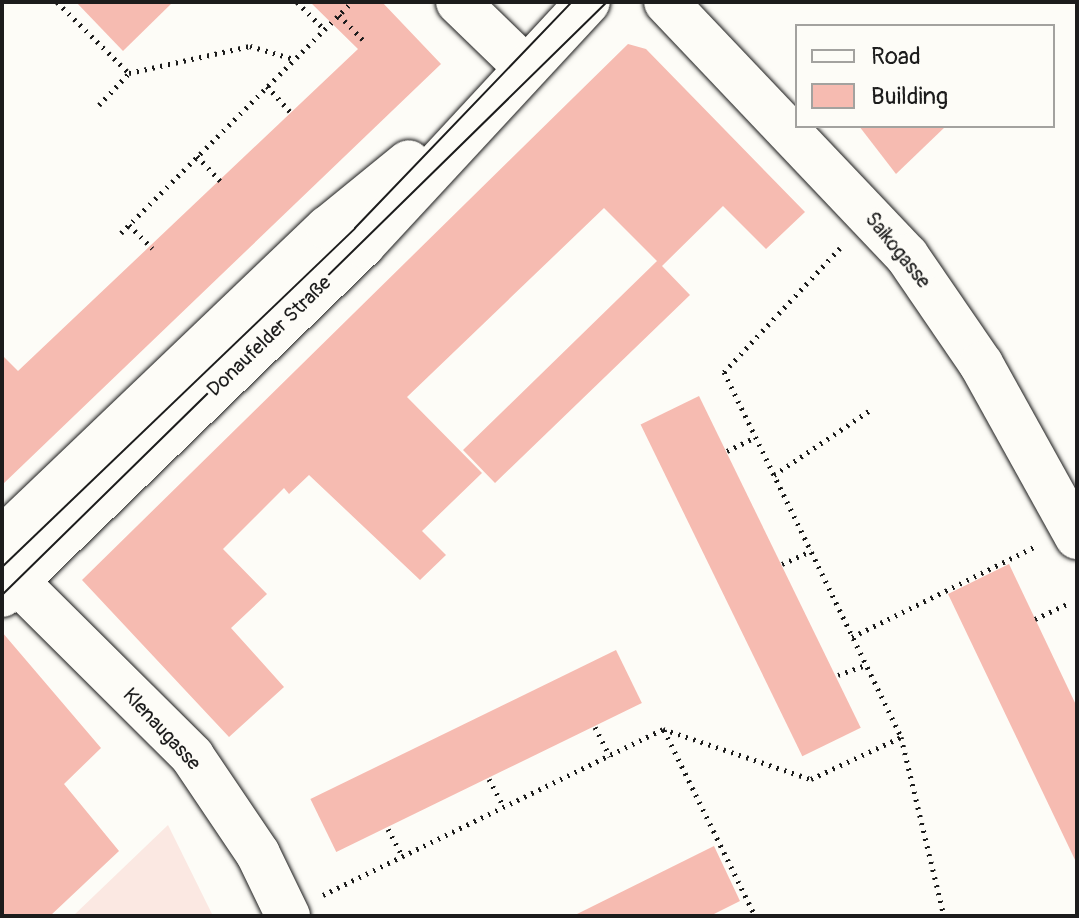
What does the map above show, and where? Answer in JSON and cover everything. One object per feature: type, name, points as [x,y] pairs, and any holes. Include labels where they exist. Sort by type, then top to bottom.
[{"type":"main road","points":[[458,2],[525,67]]},
{"type":"main road","name":"Donaufelder Straße","points":[[7,581],[363,245],[588,2]]},
{"type":"main road","name":"Saikogasse","points":[[666,2],[870,215],[981,364],[1057,542]]},
{"type":"main road","name":"Donaufelder Straße","points":[[2,539],[328,228],[525,67]]},
{"type":"main road","name":"Donaufelder Straße","points":[[7,581],[453,125]]},
{"type":"main road","name":"Klenaugasse","points":[[7,581],[192,756],[258,854],[287,915]]},
{"type":"path","points":[[57,2],[129,73]]},
{"type":"path","points":[[297,2],[324,29]]},
{"type":"path","points":[[121,233],[352,2]]},
{"type":"path","points":[[339,15],[365,42]]},
{"type":"path","points":[[99,105],[129,73],[250,46],[295,60]]},
{"type":"path","points":[[267,86],[291,113]]},
{"type":"path","points":[[197,156],[220,181]]},
{"type":"path","points":[[870,215],[724,372],[901,737],[944,916]]},
{"type":"path","points":[[129,225],[152,248]]},
{"type":"path","points":[[774,475],[869,411]]},
{"type":"path","points":[[727,451],[756,437]]},
{"type":"path","points":[[852,637],[1057,542]]},
{"type":"path","points":[[782,564],[811,551]]},
{"type":"path","points":[[1035,619],[1067,604]]},
{"type":"path","points":[[838,675],[865,665]]},
{"type":"path","points":[[595,727],[610,756]]},
{"type":"path","points":[[287,915],[663,729],[811,779],[901,737]]},
{"type":"path","points":[[663,729],[755,916]]},
{"type":"path","points":[[489,779],[504,807]]},
{"type":"path","points":[[388,829],[403,857]]},
{"type":"shaded area","points":[[168,825],[213,916],[73,916]]},
{"type":"building","points":[[76,2],[173,2],[123,51]]},
{"type":"building","points":[[310,2],[382,2],[441,64],[2,485],[2,355],[18,371],[358,49]]},
{"type":"building","points":[[628,44],[646,49],[805,212],[766,249],[723,206],[662,266],[690,295],[495,483],[463,450],[657,261],[604,208],[407,397],[482,473],[422,531],[446,555],[420,580],[309,475],[289,494],[284,488],[223,549],[267,594],[231,628],[284,687],[229,737],[82,580]]},
{"type":"building","points":[[861,128],[944,128],[896,174]]},
{"type":"building","points":[[699,396],[861,728],[802,756],[641,424]]},
{"type":"building","points":[[1009,564],[1077,707],[1077,864],[948,594]]},
{"type":"building","points":[[2,632],[101,748],[64,784],[119,851],[50,916],[2,916]]},
{"type":"building","points":[[616,650],[642,703],[336,852],[310,799]]},
{"type":"building","points":[[714,846],[740,901],[710,916],[573,916]]},
{"type":"tram line","points":[[2,567],[355,228],[572,2]]},
{"type":"tram line","points":[[2,595],[607,2]]}]
